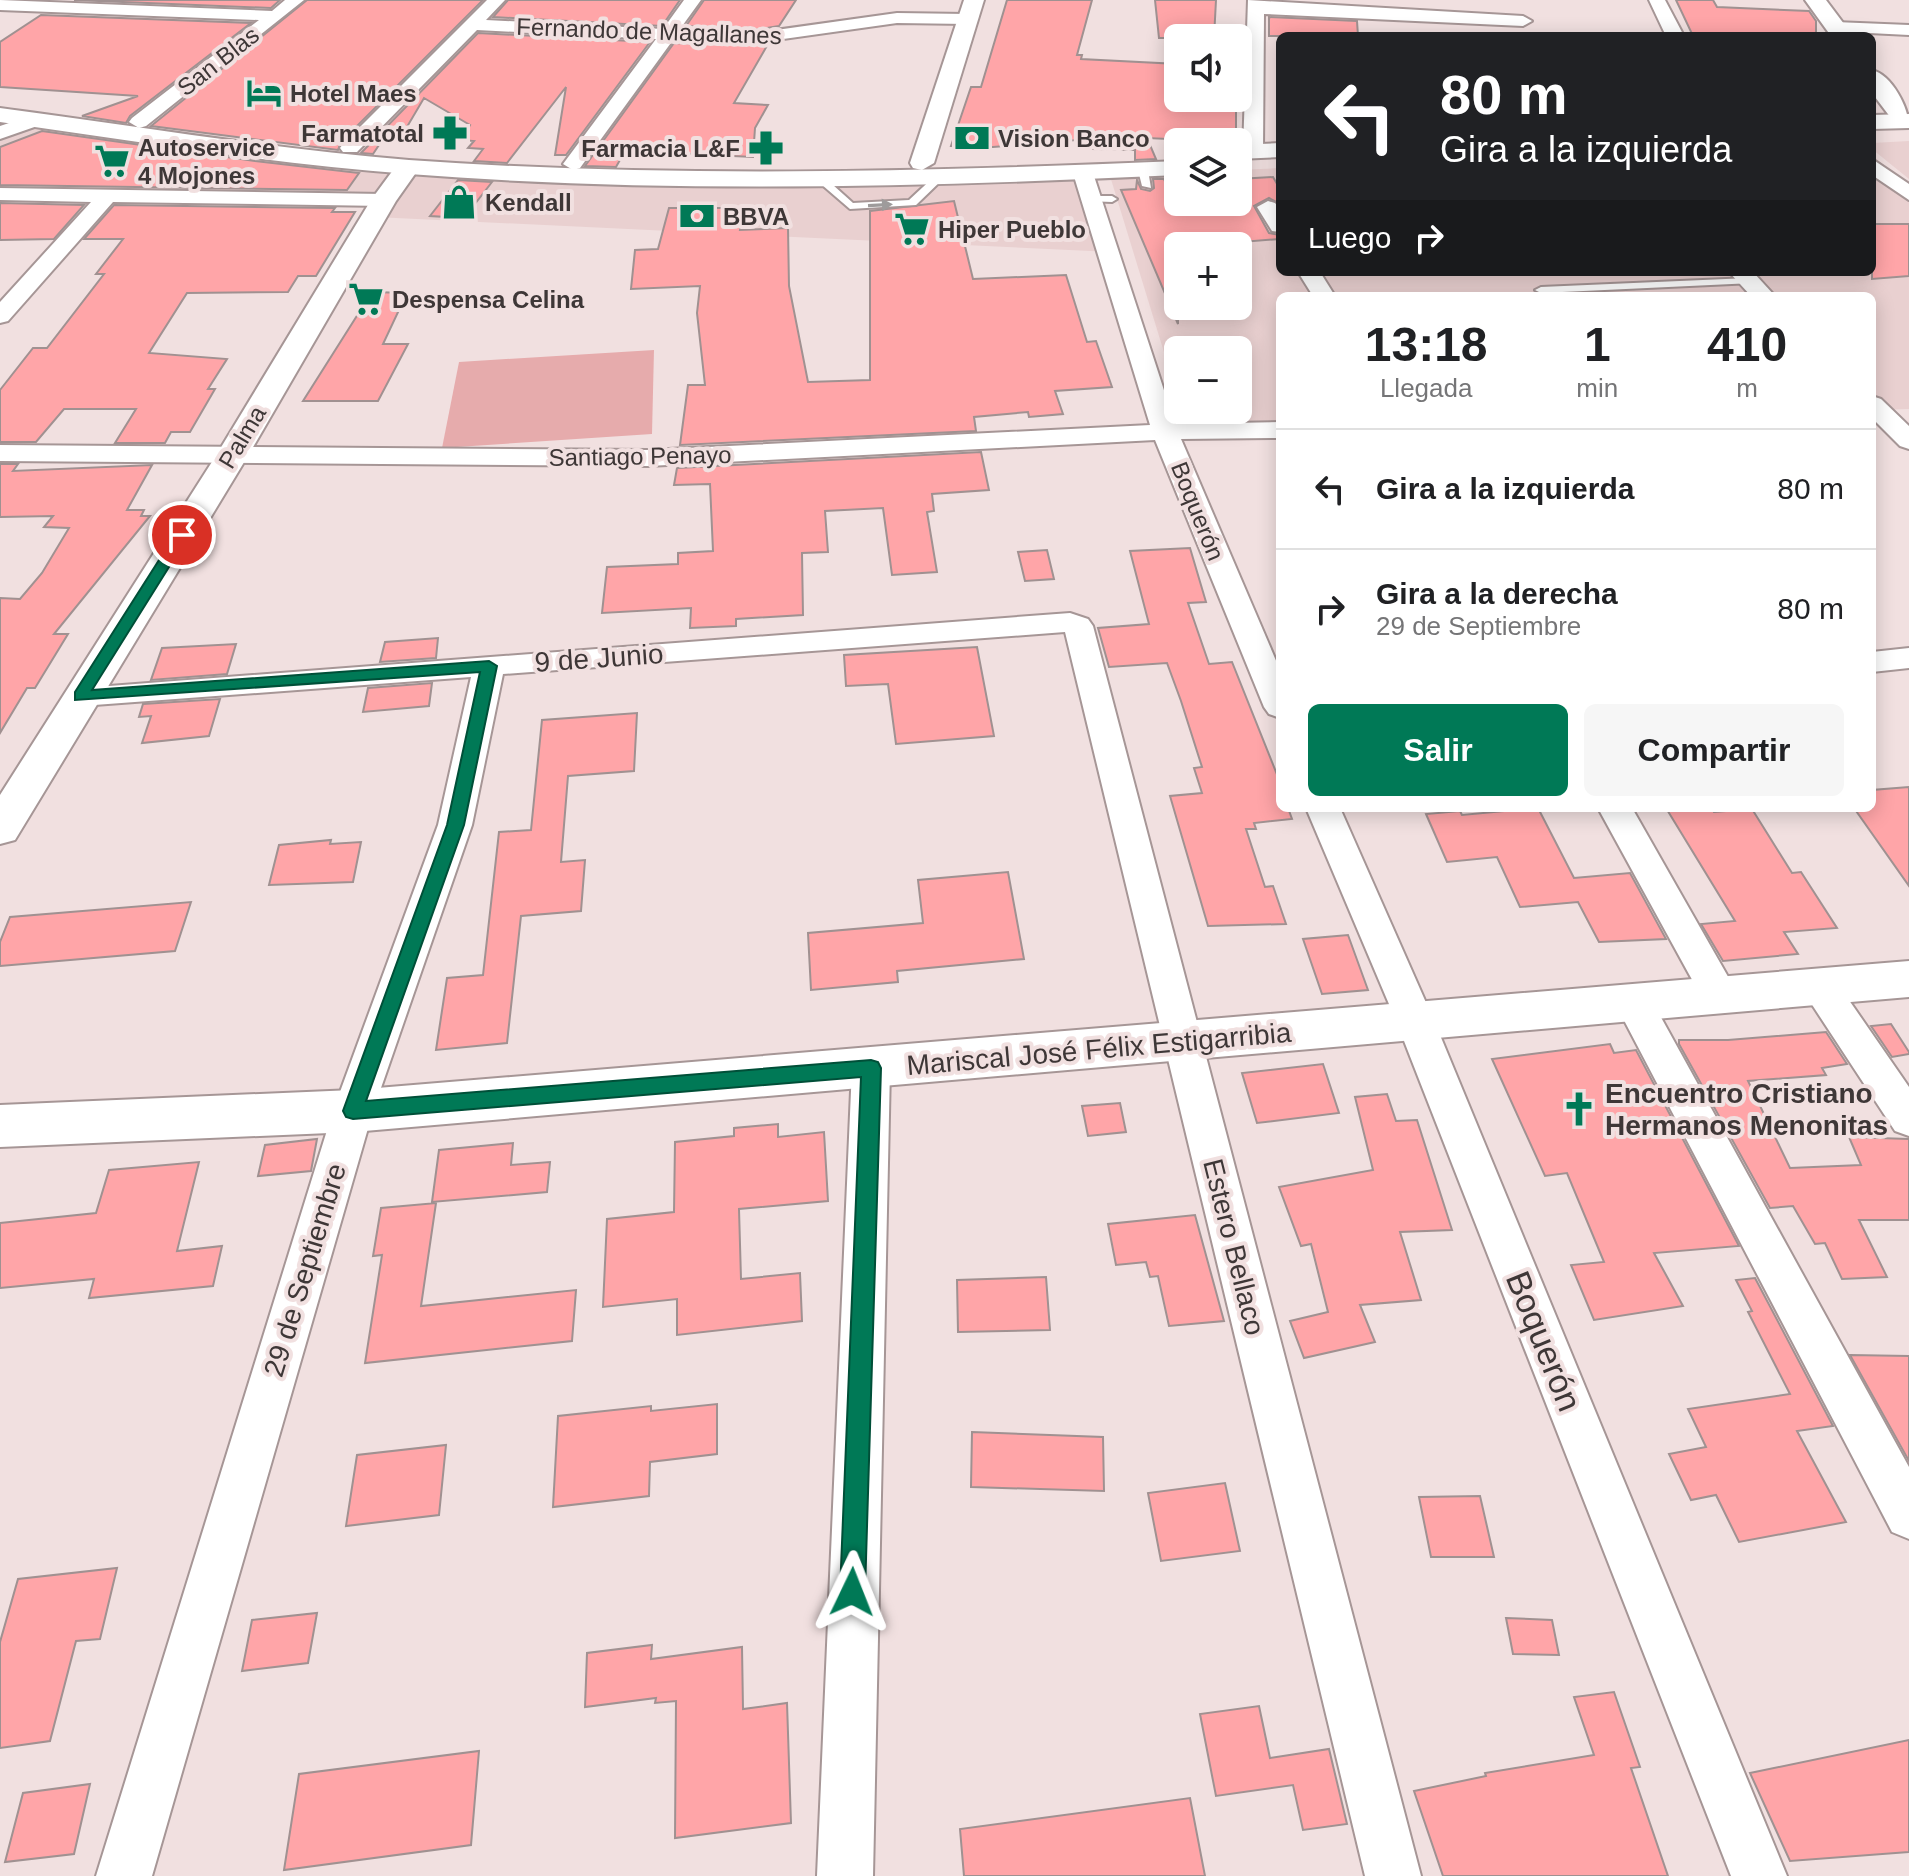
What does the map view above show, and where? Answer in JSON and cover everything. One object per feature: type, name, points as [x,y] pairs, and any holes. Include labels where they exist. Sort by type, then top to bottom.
[{"type":"main road","points":[[1815,0],[1838,31]]},
{"type":"main road","points":[[928,172],[970,9]]},
{"type":"main road","points":[[1876,82],[1908,126]]},
{"type":"main road","points":[[0,103],[350,148],[573,164],[1083,173],[1145,178],[1164,172]]},
{"type":"main road","points":[[0,115],[408,167],[641,179],[819,178],[1164,155]]},
{"type":"main road","points":[[1876,122],[1908,126]]},
{"type":"main road","points":[[1876,136],[1908,126]]},
{"type":"main road","points":[[1252,155],[1276,151]]},
{"type":"main road","points":[[1252,158],[1276,163]]},
{"type":"main road","name":"Palma","points":[[0,829],[233,454],[384,200],[408,167]]},
{"type":"main road","name":"Mariscal José Félix Estigarribia","points":[[0,1126],[353,1111],[1909,979]]},
{"type":"street","name":"San Blas","points":[[139,122],[296,0]]},
{"type":"street","points":[[350,148],[497,0]]},
{"type":"street","points":[[573,164],[693,0]]},
{"type":"street","points":[[1657,0],[1673,32]]},
{"type":"street","points":[[1245,128],[1256,4],[1523,21]]},
{"type":"street","points":[[0,5],[276,16]]},
{"type":"street","name":"Fernando de Magallanes","points":[[473,25],[754,38],[970,9]]},
{"type":"street","points":[[1838,31],[1909,30]]},
{"type":"street","points":[[0,133],[36,120]]},
{"type":"street","points":[[1876,168],[1909,194]]},
{"type":"street","name":"Boquerón","points":[[1083,173],[1102,199],[1165,432],[1276,697]]},
{"type":"street","points":[[0,194],[384,200]]},
{"type":"street","points":[[0,316],[108,195]]},
{"type":"street","points":[[1268,207],[1276,220]]},
{"type":"street","points":[[1876,408],[1896,431]]},
{"type":"street","name":"Santiago Penayo","points":[[0,453],[648,458],[1165,432],[1276,430]]},
{"type":"street","name":"9 de Junio","points":[[81,696],[1070,622]]},
{"type":"street","name":"Estero Bellaco","points":[[1070,622],[1078,626],[1393,1876]]},
{"type":"street","points":[[1876,662],[1909,658]]},
{"type":"street","name":"29 de Septiembre","points":[[124,1876],[353,1111],[455,825],[489,666]]},
{"type":"street","name":"Boquerón","points":[[1325,812],[1416,1023],[1759,1876]]},
{"type":"street","points":[[1617,812],[1720,996]]},
{"type":"street","points":[[1820,987],[1909,1119]]},
{"type":"street","points":[[1634,1003],[1909,1515]]},
{"type":"street","points":[[845,1876],[871,1068]]},
{"type":"lane","points":[[1541,290],[1751,283]]},
{"type":"shaded area","points":[[32,124],[423,174],[1074,178],[1112,252],[375,217],[383,201],[0,194],[0,136]]},
{"type":"shaded area","points":[[1909,141],[1909,179],[1876,152],[1876,143]]},
{"type":"shaded area","points":[[1876,158],[1909,187],[1909,409],[1876,410],[1876,292],[1276,292],[1276,436],[1191,440],[1186,424],[1252,424],[1252,336],[1164,336],[1164,352],[1110,176],[1164,174],[1164,216],[1252,216],[1252,169],[1276,168],[1276,276],[1876,276]]},
{"type":"shaded area","points":[[654,350],[652,434],[442,448],[459,362]]},
{"type":"building","points":[[74,0],[280,0],[271,8]]},
{"type":"building","points":[[307,0],[483,0],[341,142],[338,150],[151,126]]},
{"type":"building","points":[[508,0],[680,0],[662,26],[493,17]]},
{"type":"building","points":[[704,0],[796,0],[779,26],[754,30],[686,26]]},
{"type":"building","points":[[1007,0],[1092,0],[1077,55],[1082,55],[1081,59],[1164,63],[1164,112],[1236,112],[1236,128],[1164,128],[1164,139],[1147,138],[1156,159],[1135,160],[1135,150],[1093,149],[1089,139],[993,147],[951,146],[971,87],[981,87]]},
{"type":"building","points":[[1155,0],[1216,0],[1215,24],[1164,24],[1164,38],[1159,38]]},
{"type":"building","points":[[1676,0],[1713,0],[1717,7],[1809,11],[1816,21],[1816,32],[1691,32]]},
{"type":"building","points":[[41,15],[251,23],[130,116],[126,123],[82,116],[138,96],[0,87],[0,42]]},
{"type":"building","points":[[1269,17],[1357,21],[1358,32],[1276,32],[1276,36],[1269,36]]},
{"type":"building","points":[[478,33],[650,42],[566,155],[555,155],[566,87],[507,163],[474,161],[483,149],[468,148],[474,141],[461,140],[470,125],[424,98],[401,137],[385,136],[373,154],[361,153]]},
{"type":"building","points":[[674,43],[768,44],[734,103],[768,105],[755,128],[753,157],[625,151],[616,167],[585,166]]},
{"type":"building","points":[[42,131],[359,173],[347,190],[0,185],[0,147]]},
{"type":"building","points":[[1273,177],[1276,202],[1269,198],[1254,206],[1269,233],[1276,234],[1276,239],[1252,241],[1252,232],[1164,232],[1164,291],[1121,190],[1136,189],[1137,180],[1141,189],[1150,191],[1154,188],[1153,179],[1164,179],[1164,216],[1252,216],[1252,178]]},
{"type":"building","name":"Kendall","points":[[458,180],[492,182],[464,218],[430,216]]},
{"type":"building","points":[[954,201],[973,279],[1066,275],[1087,342],[1096,341],[1112,387],[1055,391],[1063,414],[1029,417],[1028,412],[974,417],[976,431],[680,445],[688,385],[705,385],[697,313],[700,286],[631,289],[635,250],[658,249],[669,208],[744,208],[740,230],[788,228],[789,286],[808,382],[870,380],[870,211]]},
{"type":"building","points":[[0,203],[84,205],[54,239],[0,240]]},
{"type":"building","points":[[114,205],[335,208],[332,212],[355,212],[316,276],[298,276],[288,292],[187,293],[149,353],[227,359],[208,389],[215,389],[190,432],[171,432],[165,443],[115,443],[136,409],[64,409],[36,442],[0,442],[0,390],[33,348],[47,348],[104,274],[96,274],[123,239],[84,239]]},
{"type":"building","points":[[1876,224],[1909,224],[1909,276],[1872,279],[1876,276]]},
{"type":"building","points":[[372,292],[407,293],[383,344],[408,344],[378,401],[303,401]]},
{"type":"building","points":[[981,452],[989,490],[932,494],[934,511],[927,512],[937,572],[892,575],[883,508],[825,511],[828,552],[802,553],[803,615],[736,619],[736,626],[690,628],[691,608],[602,613],[607,567],[678,564],[678,553],[713,551],[710,484],[674,485],[677,468]]},
{"type":"building","points":[[0,464],[18,464],[13,471],[152,465],[127,510],[144,510],[141,516],[150,516],[54,634],[68,634],[35,688],[27,688],[0,733],[0,598],[20,599],[42,573],[69,528],[44,527],[53,516],[0,517]]},
{"type":"building","points":[[1190,548],[1206,602],[1188,603],[1209,664],[1232,662],[1276,772],[1276,812],[1289,812],[1292,819],[1254,823],[1256,829],[1246,829],[1265,887],[1273,886],[1286,924],[1208,926],[1170,796],[1202,793],[1194,768],[1202,767],[1167,663],[1109,667],[1098,628],[1149,624],[1130,551]]},
{"type":"building","points":[[1047,550],[1054,579],[1025,581],[1018,552]]},
{"type":"building","points":[[438,638],[436,658],[380,662],[385,642]]},
{"type":"building","points":[[236,644],[227,674],[151,680],[162,648]]},
{"type":"building","points":[[977,647],[994,736],[896,744],[888,684],[846,686],[844,655]]},
{"type":"building","points":[[432,683],[429,706],[363,712],[368,688]]},
{"type":"building","points":[[220,699],[209,736],[142,743],[151,716],[139,717],[143,704]]},
{"type":"building","points":[[637,713],[634,771],[568,776],[561,862],[585,860],[581,911],[521,916],[507,1043],[436,1050],[447,978],[483,975],[499,832],[531,830],[542,720]]},
{"type":"building","points":[[1909,787],[1909,886],[1857,812],[1876,812],[1876,790]]},
{"type":"building","points":[[1460,812],[1462,815],[1540,812],[1574,878],[1630,873],[1666,939],[1599,942],[1578,902],[1520,907],[1497,857],[1447,862],[1426,814]]},
{"type":"building","points":[[1668,812],[1754,812],[1792,873],[1801,872],[1837,928],[1784,932],[1798,954],[1723,961],[1701,924],[1735,921]]},
{"type":"building","points":[[331,840],[330,844],[361,842],[353,882],[269,885],[279,845]]},
{"type":"building","points":[[1008,872],[1024,959],[897,971],[898,982],[811,990],[808,933],[923,923],[918,880]]},
{"type":"building","points":[[191,902],[175,951],[0,966],[0,942],[10,917]]},
{"type":"building","points":[[1348,935],[1368,990],[1322,994],[1303,939]]},
{"type":"building","points":[[1891,1024],[1909,1054],[1892,1057],[1871,1026]]},
{"type":"building","points":[[1826,1032],[1847,1064],[1822,1068],[1826,1075],[1748,1081],[1790,1168],[1861,1165],[1849,1137],[1909,1139],[1909,1220],[1859,1220],[1887,1277],[1842,1279],[1825,1243],[1815,1244],[1793,1206],[1770,1208],[1679,1044],[1679,1040],[1728,1040]]},
{"type":"building","points":[[1610,1044],[1614,1053],[1636,1050],[1739,1246],[1654,1253],[1683,1306],[1594,1320],[1571,1265],[1604,1262],[1567,1173],[1545,1176],[1492,1059]]},
{"type":"building","points":[[1323,1064],[1339,1113],[1257,1123],[1242,1073]]},
{"type":"building","points":[[1387,1094],[1396,1121],[1417,1120],[1452,1230],[1400,1232],[1421,1300],[1360,1305],[1375,1342],[1304,1358],[1290,1321],[1328,1312],[1311,1244],[1301,1246],[1279,1187],[1373,1170],[1355,1097]]},
{"type":"building","points":[[1120,1103],[1126,1132],[1088,1136],[1082,1106]]},
{"type":"building","points":[[778,1124],[778,1137],[824,1132],[828,1201],[739,1209],[741,1279],[800,1273],[802,1321],[677,1335],[677,1299],[603,1307],[607,1219],[674,1212],[675,1142],[734,1136],[734,1128]]},
{"type":"building","points":[[317,1139],[311,1171],[258,1176],[265,1145]]},
{"type":"building","points":[[513,1143],[511,1165],[550,1162],[547,1192],[432,1202],[439,1150]]},
{"type":"building","points":[[199,1162],[177,1251],[222,1246],[213,1286],[89,1298],[94,1279],[0,1288],[0,1223],[96,1213],[109,1170]]},
{"type":"building","points":[[436,1203],[421,1306],[576,1290],[572,1341],[365,1363],[382,1255],[373,1256],[381,1208]]},
{"type":"building","points":[[1195,1215],[1224,1321],[1169,1326],[1158,1276],[1150,1277],[1146,1262],[1116,1265],[1108,1224]]},
{"type":"building","points":[[1046,1277],[1050,1330],[958,1332],[957,1280]]},
{"type":"building","points":[[1755,1278],[1833,1426],[1797,1431],[1846,1522],[1739,1542],[1716,1495],[1691,1500],[1669,1454],[1706,1447],[1688,1409],[1790,1394],[1748,1312],[1752,1311],[1736,1280]]},
{"type":"building","points":[[1850,1355],[1909,1356],[1909,1461]]},
{"type":"building","points":[[717,1404],[717,1454],[650,1462],[649,1496],[553,1507],[558,1416],[651,1406],[651,1411]]},
{"type":"building","points":[[972,1432],[1103,1437],[1104,1491],[971,1487]]},
{"type":"building","points":[[446,1445],[439,1515],[346,1526],[357,1455]]},
{"type":"building","points":[[1225,1483],[1240,1551],[1161,1561],[1148,1493]]},
{"type":"building","points":[[1480,1496],[1494,1557],[1431,1557],[1419,1497]]},
{"type":"building","points":[[117,1568],[100,1639],[76,1641],[50,1741],[0,1748],[0,1642],[18,1579]]},
{"type":"building","points":[[317,1613],[308,1663],[242,1671],[252,1620]]},
{"type":"building","points":[[1506,1618],[1552,1620],[1559,1655],[1513,1654]]},
{"type":"building","points":[[652,1645],[651,1659],[742,1647],[743,1709],[787,1703],[791,1823],[675,1838],[676,1701],[655,1703],[656,1698],[585,1707],[587,1653]]},
{"type":"building","points":[[1614,1692],[1640,1767],[1631,1768],[1668,1876],[1443,1876],[1414,1791],[1486,1776],[1485,1773],[1594,1755],[1574,1697]]},
{"type":"building","points":[[1259,1706],[1270,1758],[1329,1749],[1347,1824],[1303,1830],[1293,1785],[1216,1796],[1200,1714]]},
{"type":"building","points":[[1909,1740],[1909,1852],[1790,1861],[1750,1773]]},
{"type":"building","points":[[479,1751],[471,1845],[284,1870],[299,1774]]},
{"type":"building","points":[[90,1784],[74,1854],[5,1862],[23,1793]]},
{"type":"building","points":[[1190,1798],[1205,1876],[964,1876],[960,1829]]},
{"type":"place","name":"Hotel Maes","points":[[264,93]]},
{"type":"place","name":"Farmatotal","points":[[450,133]]},
{"type":"place","name":"Vision Banco","points":[[972,138]]},
{"type":"place","name":"Farmacia L&F","points":[[766,148]]},
{"type":"place","name":"Autoservice 4 Mojones","points":[[112,161]]},
{"type":"place","name":"Kendall","points":[[459,202]]},
{"type":"place","name":"BBVA","points":[[697,216]]},
{"type":"place","name":"Hiper Pueblo","points":[[912,229]]},
{"type":"place","name":"Despensa Celina","points":[[366,299]]},
{"type":"place","name":"Encuentro Cristiano Hermanos Menonitas","points":[[1579,1109]]},
{"type":"route","points":[[182,535],[81,696],[489,666],[455,825],[353,1111],[871,1068],[852,1592]]}]
